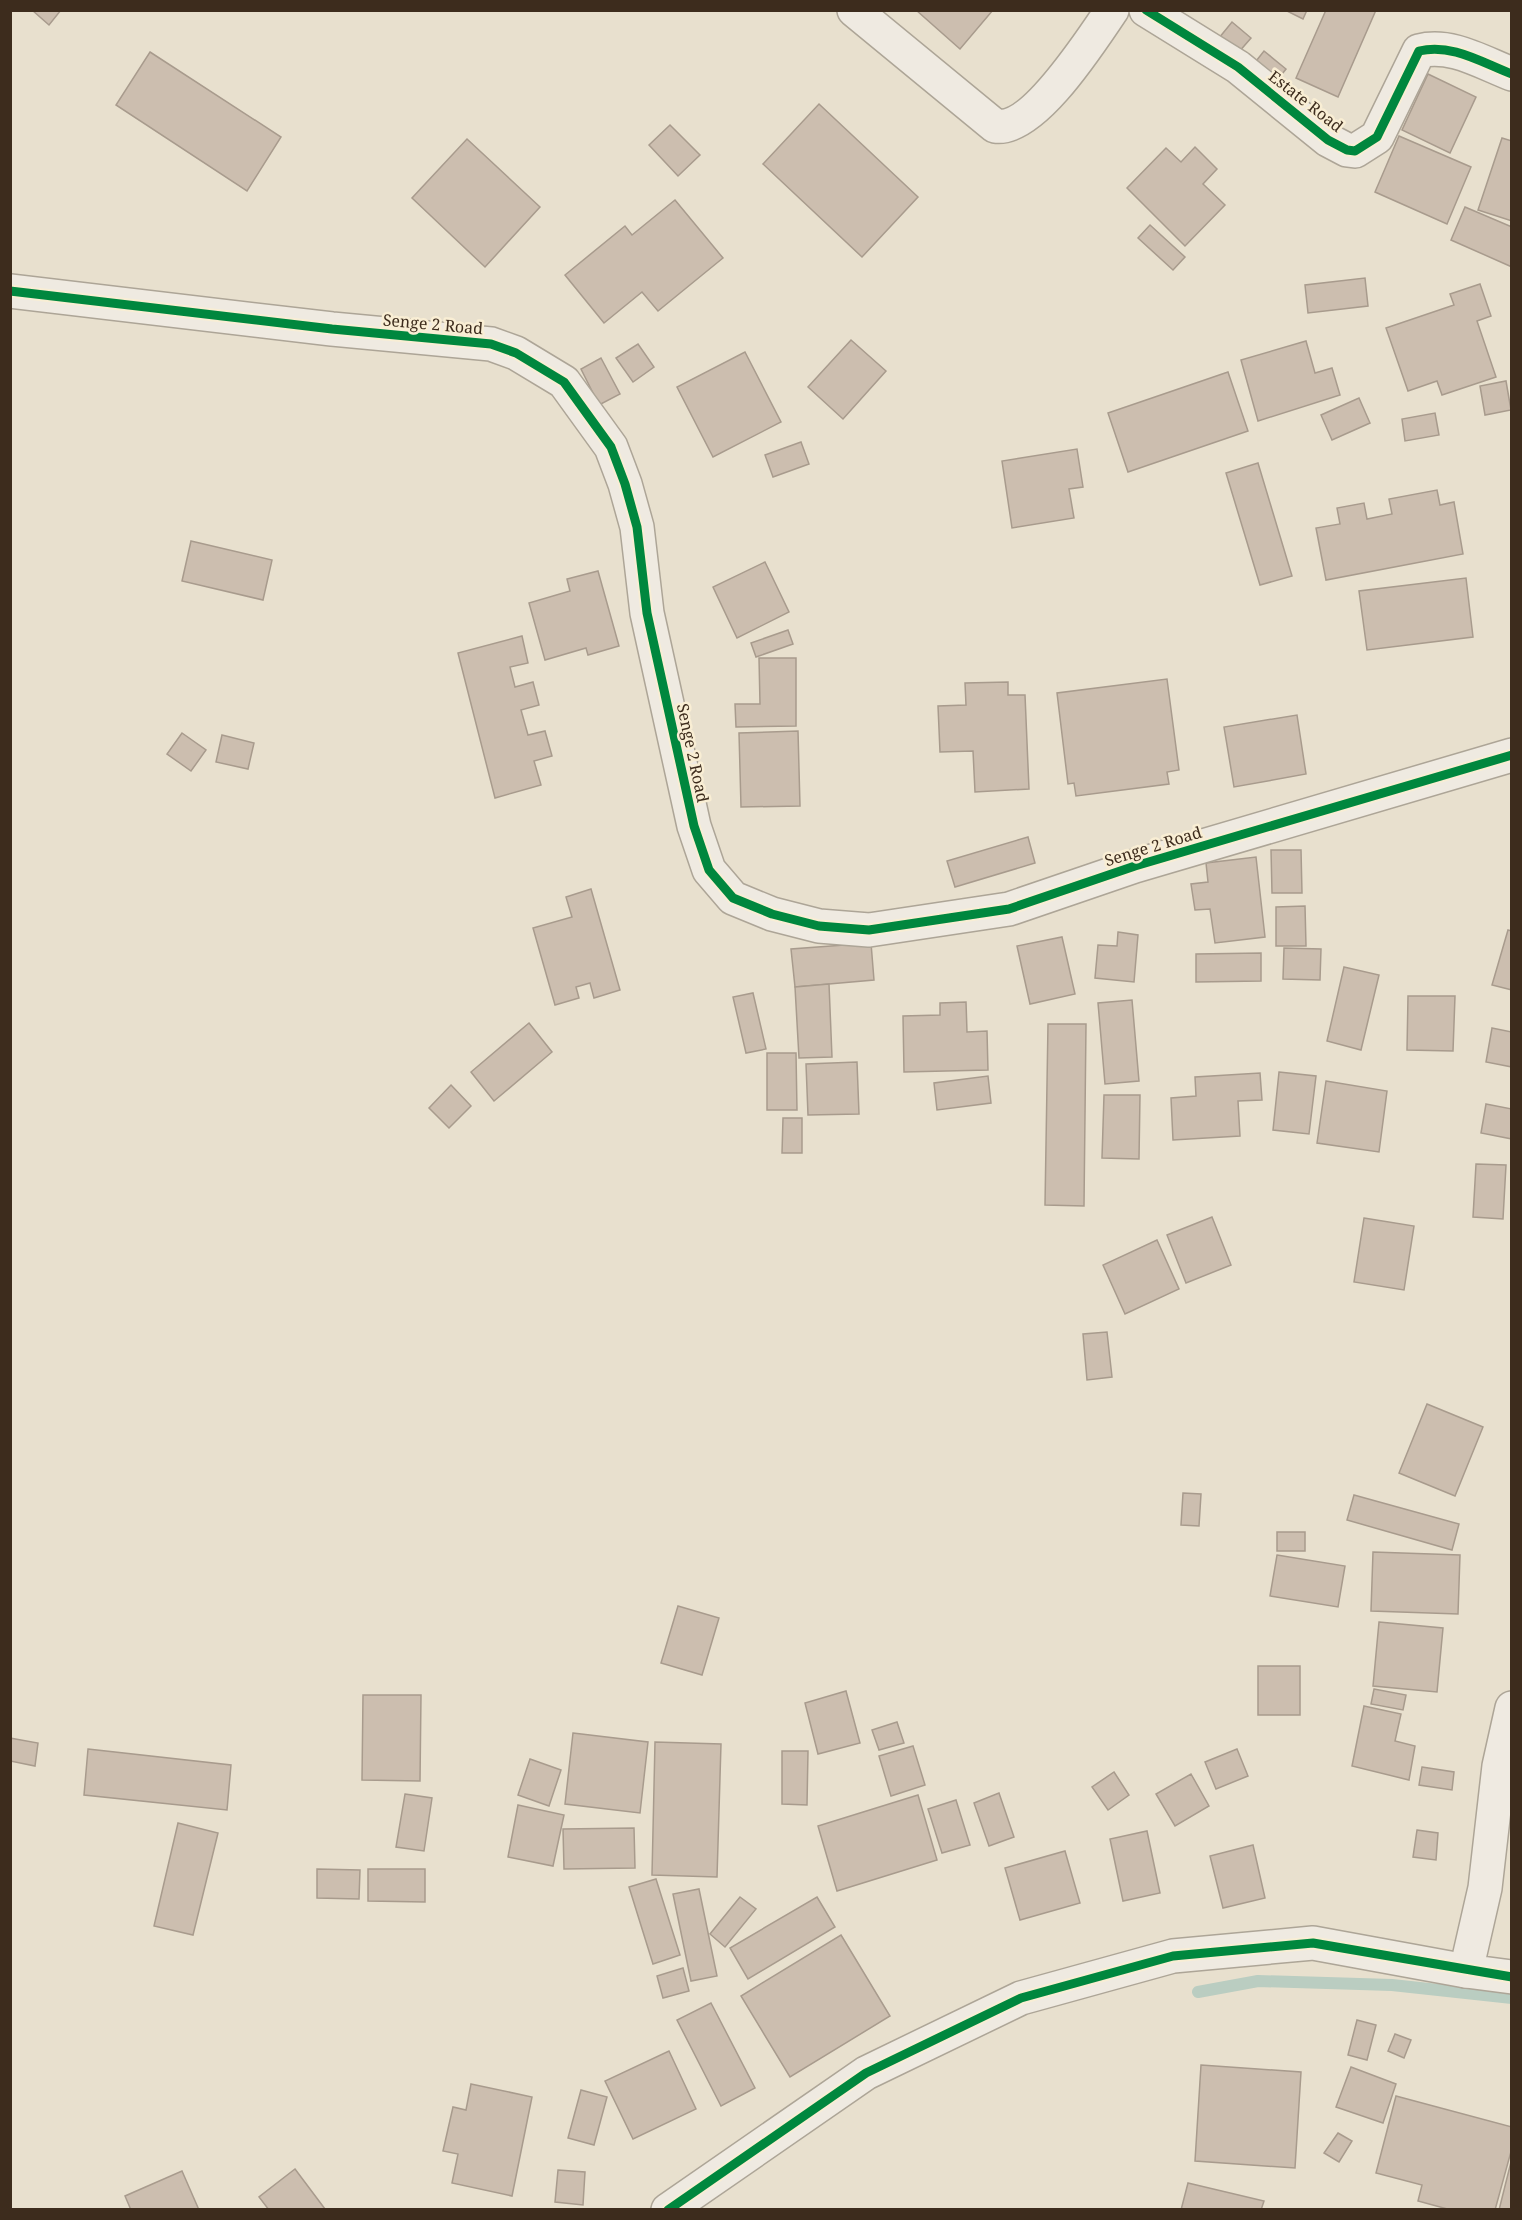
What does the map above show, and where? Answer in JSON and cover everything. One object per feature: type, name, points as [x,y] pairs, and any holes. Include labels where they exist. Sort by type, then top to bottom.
[{"type":"street","points":[[854,10],[995,126],[1003,127],[1013,124],[1059,86],[1112,10]]},
{"type":"street","name":"Estate Road","points":[[1146,10],[1238,67],[1329,140],[1347,150],[1355,151],[1377,136],[1419,51],[1434,48],[1452,50],[1512,74]]},
{"type":"street","name":"Senge 2 Road","points":[[10,291],[332,329],[491,344],[516,353],[564,382],[611,447],[626,484],[637,527],[647,613],[694,826],[709,870],[733,898],[772,914],[819,926],[869,930],[1009,909],[1135,866],[1512,755]]},
{"type":"street","points":[[1466,1971],[1485,1888],[1499,1766],[1512,1708]]},
{"type":"street","points":[[668,2210],[866,2073],[1021,1998],[1173,1956],[1313,1943],[1466,1971],[1512,1977]]},
{"type":"building","points":[[32,10],[61,10],[49,25]]},
{"type":"building","points":[[916,10],[993,10],[960,49]]},
{"type":"building","points":[[1285,10],[1307,10],[1303,19]]},
{"type":"building","points":[[1326,10],[1376,10],[1338,97],[1296,78]]},
{"type":"building","points":[[1232,22],[1251,38],[1238,53],[1219,38]]},
{"type":"building","points":[[1264,51],[1286,69],[1275,83],[1253,65]]},
{"type":"building","points":[[150,52],[281,137],[247,191],[116,105]]},
{"type":"building","points":[[1428,74],[1476,97],[1450,153],[1402,130]]},
{"type":"building","points":[[819,104],[918,197],[862,257],[763,164]]},
{"type":"building","points":[[670,125],[700,155],[678,176],[649,145]]},
{"type":"building","points":[[1399,136],[1471,167],[1447,224],[1375,192]]},
{"type":"building","points":[[1502,138],[1512,141],[1512,221],[1478,210]]},
{"type":"building","points":[[467,139],[540,207],[485,267],[412,198]]},
{"type":"building","points":[[1195,147],[1217,169],[1203,184],[1225,205],[1185,246],[1127,188],[1166,148],[1181,162]]},
{"type":"building","points":[[675,200],[723,258],[658,311],[642,292],[604,323],[565,275],[625,226],[632,235]]},
{"type":"building","points":[[1465,207],[1512,227],[1512,267],[1451,240]]},
{"type":"building","points":[[1150,225],[1185,257],[1173,270],[1138,238]]},
{"type":"building","points":[[1365,278],[1368,306],[1308,313],[1305,285]]},
{"type":"building","points":[[1480,284],[1491,316],[1477,321],[1496,377],[1442,395],[1437,381],[1408,391],[1386,328],[1454,305],[1450,294]]},
{"type":"building","points":[[851,340],[886,371],[843,419],[808,387]]},
{"type":"building","points":[[1306,341],[1315,373],[1332,368],[1340,395],[1258,421],[1241,360]]},
{"type":"building","points":[[638,344],[654,367],[633,382],[616,358]]},
{"type":"building","points":[[745,352],[781,422],[713,457],[677,387]]},
{"type":"building","points":[[601,358],[620,394],[599,405],[581,369]]},
{"type":"building","points":[[1228,372],[1248,431],[1128,472],[1108,413]]},
{"type":"building","points":[[1506,381],[1511,410],[1485,415],[1480,386]]},
{"type":"building","points":[[1359,398],[1370,423],[1332,440],[1321,415]]},
{"type":"building","points":[[1435,413],[1439,435],[1405,441],[1402,419]]},
{"type":"building","points":[[801,442],[809,464],[773,477],[765,455]]},
{"type":"building","points":[[1077,449],[1083,487],[1069,489],[1074,518],[1012,528],[1002,461]]},
{"type":"building","points":[[1258,463],[1292,576],[1260,585],[1226,473]]},
{"type":"building","points":[[1437,490],[1440,505],[1454,502],[1463,554],[1326,580],[1316,528],[1340,524],[1337,508],[1364,503],[1367,519],[1392,514],[1389,499]]},
{"type":"building","points":[[191,541],[272,560],[263,600],[182,581]]},
{"type":"building","points":[[765,562],[789,612],[737,638],[713,587]]},
{"type":"building","points":[[598,571],[619,646],[588,655],[586,648],[545,660],[529,603],[570,591],[567,579]]},
{"type":"building","points":[[1466,578],[1473,637],[1367,650],[1359,591]]},
{"type":"building","points":[[788,630],[793,644],[756,657],[751,643]]},
{"type":"building","points":[[522,636],[528,663],[510,667],[515,687],[533,682],[539,705],[521,710],[528,735],[545,731],[552,756],[534,761],[541,785],[495,798],[458,653]]},
{"type":"building","points":[[759,658],[796,658],[796,726],[736,727],[735,704],[760,704]]},
{"type":"building","points":[[1167,679],[1179,770],[1167,772],[1169,784],[1076,796],[1074,783],[1068,784],[1057,693]]},
{"type":"building","points":[[1008,682],[1008,695],[1025,695],[1029,789],[975,792],[973,751],[940,752],[938,706],[966,705],[965,683]]},
{"type":"building","points":[[1297,715],[1306,774],[1234,787],[1224,727]]},
{"type":"building","points":[[798,731],[800,806],[741,807],[739,733]]},
{"type":"building","points":[[182,733],[206,750],[191,771],[167,754]]},
{"type":"building","points":[[222,735],[254,743],[248,769],[216,762]]},
{"type":"building","points":[[1028,837],[1035,863],[955,887],[947,861]]},
{"type":"building","points":[[1271,850],[1301,850],[1302,893],[1272,893]]},
{"type":"building","points":[[1256,857],[1265,937],[1215,943],[1210,909],[1195,910],[1191,884],[1208,882],[1206,863]]},
{"type":"building","points":[[591,889],[620,990],[594,998],[590,983],[576,987],[579,998],[555,1005],[533,928],[572,917],[566,897]]},
{"type":"building","points":[[1305,906],[1306,946],[1276,946],[1276,907]]},
{"type":"building","points":[[1508,930],[1512,931],[1512,990],[1492,985]]},
{"type":"building","points":[[1118,932],[1138,935],[1134,982],[1095,978],[1098,945],[1117,946]]},
{"type":"building","points":[[1062,937],[1075,994],[1030,1004],[1017,946]]},
{"type":"building","points":[[871,943],[874,980],[795,987],[791,949]]},
{"type":"building","points":[[1284,948],[1321,949],[1320,980],[1283,979]]},
{"type":"building","points":[[1261,953],[1261,981],[1196,982],[1196,954]]},
{"type":"building","points":[[1344,967],[1379,975],[1361,1050],[1327,1041]]},
{"type":"building","points":[[829,984],[832,1057],[799,1058],[795,987]]},
{"type":"building","points":[[753,993],[766,1049],[746,1053],[733,997]]},
{"type":"building","points":[[1408,996],[1455,996],[1453,1051],[1407,1050]]},
{"type":"building","points":[[1132,1000],[1139,1081],[1105,1084],[1098,1003]]},
{"type":"building","points":[[966,1002],[967,1032],[987,1031],[988,1070],[904,1072],[903,1016],[940,1015],[940,1003]]},
{"type":"building","points":[[529,1023],[552,1052],[494,1101],[471,1072]]},
{"type":"building","points":[[1048,1024],[1086,1024],[1084,1206],[1045,1205]]},
{"type":"building","points":[[1492,1028],[1512,1032],[1512,1067],[1486,1062]]},
{"type":"building","points":[[767,1053],[796,1053],[797,1110],[767,1110]]},
{"type":"building","points":[[857,1062],[859,1114],[808,1115],[806,1064]]},
{"type":"building","points":[[1279,1072],[1316,1076],[1309,1134],[1273,1130]]},
{"type":"building","points":[[1260,1073],[1262,1100],[1238,1101],[1240,1136],[1173,1140],[1171,1098],[1196,1096],[1195,1077]]},
{"type":"building","points":[[988,1076],[991,1103],[937,1110],[934,1083]]},
{"type":"building","points":[[1326,1081],[1387,1091],[1379,1152],[1317,1143]]},
{"type":"building","points":[[451,1085],[471,1106],[449,1128],[429,1108]]},
{"type":"building","points":[[1104,1095],[1140,1095],[1139,1159],[1102,1158]]},
{"type":"building","points":[[1486,1104],[1512,1109],[1512,1139],[1481,1133]]},
{"type":"building","points":[[783,1118],[802,1118],[802,1153],[782,1153]]},
{"type":"building","points":[[1476,1164],[1506,1165],[1503,1219],[1473,1217]]},
{"type":"building","points":[[1212,1217],[1231,1265],[1186,1283],[1167,1235]]},
{"type":"building","points":[[1364,1218],[1414,1226],[1404,1290],[1354,1282]]},
{"type":"building","points":[[1157,1240],[1179,1289],[1125,1314],[1103,1265]]},
{"type":"building","points":[[1107,1332],[1112,1377],[1087,1380],[1083,1334]]},
{"type":"building","points":[[1427,1404],[1483,1427],[1455,1496],[1399,1473]]},
{"type":"building","points":[[1183,1493],[1201,1494],[1199,1526],[1181,1525]]},
{"type":"building","points":[[1354,1495],[1459,1524],[1452,1550],[1347,1520]]},
{"type":"building","points":[[1277,1532],[1305,1532],[1305,1551],[1277,1551]]},
{"type":"building","points":[[1373,1552],[1460,1555],[1458,1614],[1371,1611]]},
{"type":"building","points":[[1277,1555],[1345,1566],[1338,1607],[1270,1596]]},
{"type":"building","points":[[678,1606],[719,1618],[702,1675],[661,1663]]},
{"type":"building","points":[[1379,1622],[1443,1628],[1437,1692],[1373,1686]]},
{"type":"building","points":[[1258,1666],[1300,1666],[1300,1715],[1258,1715]]},
{"type":"building","points":[[1374,1689],[1406,1695],[1403,1710],[1371,1704]]},
{"type":"building","points":[[846,1691],[860,1743],[818,1754],[805,1703]]},
{"type":"building","points":[[363,1695],[421,1695],[420,1781],[362,1780]]},
{"type":"building","points":[[1364,1706],[1401,1714],[1395,1741],[1415,1746],[1409,1780],[1352,1766]]},
{"type":"building","points":[[897,1722],[904,1743],[879,1750],[872,1730]]},
{"type":"building","points":[[573,1733],[648,1742],[640,1813],[565,1804]]},
{"type":"building","points":[[10,1738],[38,1743],[35,1766],[10,1761]]},
{"type":"building","points":[[655,1742],[721,1744],[717,1877],[652,1875]]},
{"type":"building","points":[[913,1746],[925,1785],[891,1796],[879,1756]]},
{"type":"building","points":[[88,1749],[231,1765],[227,1810],[84,1795]]},
{"type":"building","points":[[1237,1749],[1248,1776],[1216,1789],[1205,1762]]},
{"type":"building","points":[[782,1751],[808,1751],[807,1805],[782,1804]]},
{"type":"building","points":[[530,1759],[561,1770],[549,1806],[518,1795]]},
{"type":"building","points":[[1422,1767],[1454,1772],[1452,1790],[1419,1785]]},
{"type":"building","points":[[1114,1772],[1129,1795],[1108,1810],[1092,1787]]},
{"type":"building","points":[[1191,1774],[1209,1806],[1175,1826],[1156,1794]]},
{"type":"building","points":[[999,1793],[1014,1837],[989,1846],[974,1803]]},
{"type":"building","points":[[405,1794],[432,1798],[424,1851],[396,1847]]},
{"type":"building","points":[[918,1795],[937,1860],[837,1891],[818,1826]]},
{"type":"building","points":[[956,1800],[970,1845],[942,1853],[928,1809]]},
{"type":"building","points":[[518,1805],[564,1815],[553,1866],[508,1857]]},
{"type":"building","points":[[178,1823],[218,1833],[193,1935],[154,1926]]},
{"type":"building","points":[[634,1828],[635,1868],[564,1869],[563,1829]]},
{"type":"building","points":[[1417,1830],[1438,1833],[1436,1860],[1413,1857]]},
{"type":"building","points":[[1147,1831],[1160,1893],[1123,1901],[1110,1839]]},
{"type":"building","points":[[1253,1845],[1265,1898],[1223,1908],[1210,1856]]},
{"type":"building","points":[[1065,1851],[1080,1903],[1020,1920],[1005,1868]]},
{"type":"building","points":[[317,1869],[360,1870],[359,1899],[317,1898]]},
{"type":"building","points":[[368,1869],[425,1869],[425,1902],[368,1901]]},
{"type":"building","points":[[656,1879],[680,1955],[653,1964],[629,1887]]},
{"type":"building","points":[[699,1889],[717,1976],[691,1981],[673,1894]]},
{"type":"building","points":[[740,1897],[756,1909],[725,1947],[710,1934]]},
{"type":"building","points":[[817,1897],[835,1927],[748,1979],[730,1948]]},
{"type":"building","points":[[841,1935],[890,2016],[790,2077],[741,1996]]},
{"type":"building","points":[[683,1968],[689,1991],[663,1998],[657,1976]]},
{"type":"building","points":[[711,2003],[755,2088],[721,2106],[677,2020]]},
{"type":"building","points":[[1357,2020],[1376,2025],[1367,2060],[1348,2055]]},
{"type":"building","points":[[1395,2034],[1411,2040],[1404,2058],[1388,2051]]},
{"type":"building","points":[[669,2051],[696,2109],[633,2139],[605,2081]]},
{"type":"building","points":[[1201,2065],[1301,2072],[1295,2168],[1195,2161]]},
{"type":"building","points":[[1351,2067],[1396,2084],[1383,2123],[1336,2107]]},
{"type":"building","points":[[471,2084],[532,2097],[512,2196],[452,2183],[458,2154],[443,2151],[453,2107],[466,2110]]},
{"type":"building","points":[[581,2090],[607,2097],[594,2145],[568,2138]]},
{"type":"building","points":[[1396,2096],[1512,2127],[1512,2148],[1495,2210],[1451,2210],[1418,2201],[1422,2185],[1376,2173]]},
{"type":"building","points":[[1338,2133],[1352,2141],[1339,2162],[1324,2153]]},
{"type":"building","points":[[1512,2158],[1512,2210],[1499,2210]]},
{"type":"building","points":[[295,2169],[324,2210],[269,2210],[259,2197]]},
{"type":"building","points":[[558,2170],[585,2172],[583,2205],[555,2202]]},
{"type":"building","points":[[182,2171],[199,2210],[131,2210],[125,2196]]},
{"type":"building","points":[[1188,2183],[1264,2201],[1261,2210],[1181,2210]]},
{"type":"waterway","points":[[1198,1992],[1258,1981],[1392,1985],[1512,1998]]},
{"type":"cycle path","points":[[1146,10],[1238,67],[1328,140],[1347,150],[1355,151],[1377,137],[1419,51],[1431,49],[1454,52],[1512,74]]},
{"type":"cycle path","points":[[10,291],[332,329],[491,344],[516,353],[564,382],[611,447],[625,484],[637,527],[647,613],[694,826],[709,870],[733,898],[772,914],[819,926],[869,930],[1009,909],[1135,866],[1512,755]]},
{"type":"cycle path","points":[[668,2210],[866,2073],[1021,1998],[1173,1956],[1313,1943],[1512,1977]]}]
